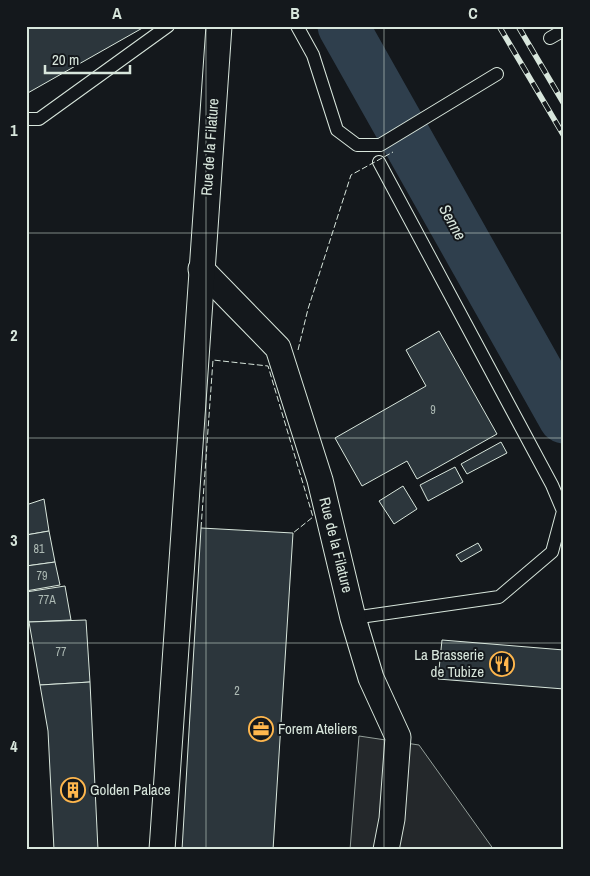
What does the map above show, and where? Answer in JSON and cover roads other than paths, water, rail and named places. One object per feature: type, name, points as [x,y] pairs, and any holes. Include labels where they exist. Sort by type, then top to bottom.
[{"type":"street","name":"Rue de la Filature","points":[[162,850],[219,26]]},
{"type":"street","name":"Rue de la Filature","points":[[201,269],[278,348],[320,480],[353,618],[371,678],[398,737],[392,818],[386,850]]},
{"type":"lane","points":[[26,119],[39,119],[168,26]]},
{"type":"lane","points":[[297,26],[313,55],[337,130],[357,145],[380,145],[497,74]]},
{"type":"lane","points":[[550,38],[564,30]]},
{"type":"lane","points":[[353,618],[499,597],[552,552],[563,511],[552,485],[379,162]]},
{"type":"waterway","name":"Senne","points":[[343,26],[564,418]]},
{"type":"railway","points":[[499,26],[564,136]]},
{"type":"railway","points":[[518,26],[564,104]]},
{"type":"place","name":"La Brasserie de Tubize","points":[[502,664]]},
{"type":"place","name":"Forem Ateliers","points":[[261,729]]},
{"type":"place","name":"Golden Palace","points":[[73,790]]}]
